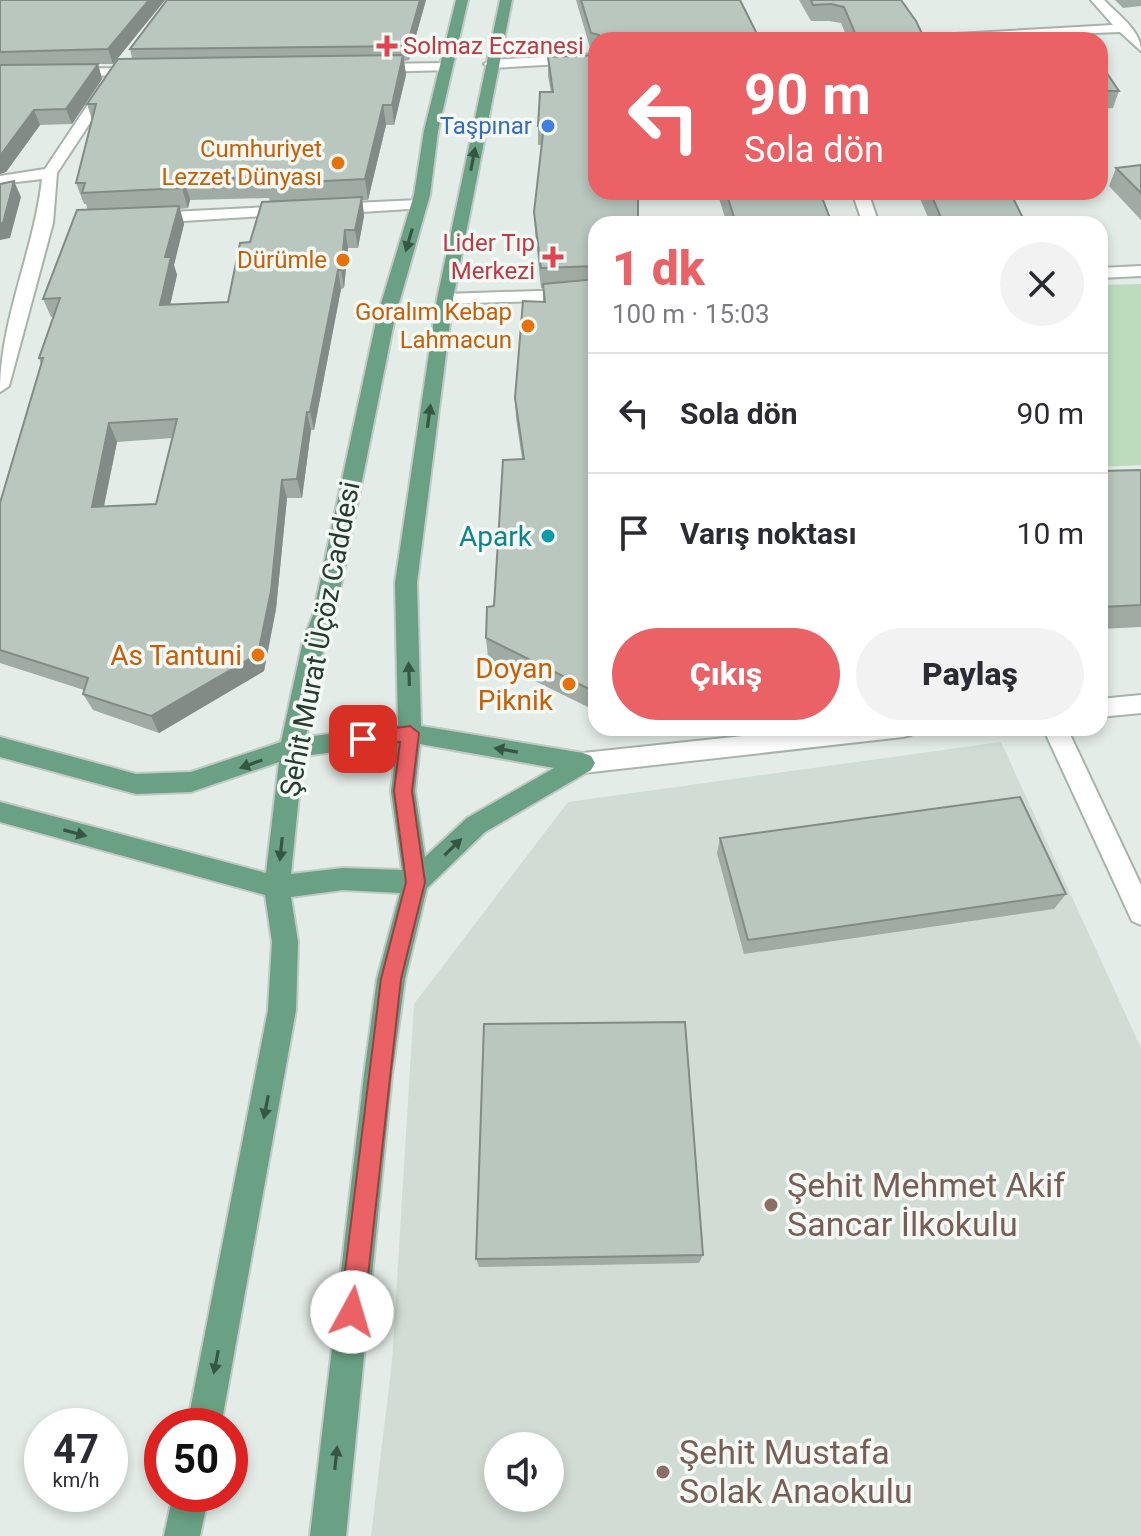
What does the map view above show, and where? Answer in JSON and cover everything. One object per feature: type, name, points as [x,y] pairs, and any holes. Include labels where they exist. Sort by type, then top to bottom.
[{"type":"main road","name":"Şehit Murat Üçöz Caddesi","points":[[207,1408],[282,1010],[285,942],[277,887],[292,748],[314,641],[324,615],[386,317],[419,205],[431,131],[462,0]]},
{"type":"main road","points":[[328,1536],[391,979],[416,882],[403,791],[410,733],[406,583],[445,299],[506,0]]},
{"type":"main road","points":[[0,747],[136,784],[191,782],[292,748],[410,733],[583,763]]},
{"type":"main road","points":[[0,812],[277,887],[343,879],[416,882],[476,825],[583,763]]},
{"type":"main road","points":[[182,1536],[187,1512]]},
{"type":"street","points":[[1097,0],[1141,47]]},
{"type":"street","points":[[1057,32],[1125,28]]},
{"type":"street","points":[[491,64],[588,58]]},
{"type":"street","points":[[0,386],[52,223],[50,173],[122,65]]},
{"type":"street","points":[[0,73],[122,65],[165,70]]},
{"type":"street","points":[[353,68],[447,67]]},
{"type":"street","points":[[0,180],[50,173]]},
{"type":"street","points":[[138,219],[419,205]]},
{"type":"street","points":[[1108,273],[1141,271]]},
{"type":"street","points":[[445,299],[588,294]]},
{"type":"street","points":[[1108,707],[1141,704]]},
{"type":"street","points":[[583,763],[830,736]]},
{"type":"street","points":[[1059,736],[1141,913]]},
{"type":"shaded area","name":"Şehit Mehmet Akif Sancar İlkokulu","points":[[1001,742],[1141,1048],[1141,1536],[371,1536],[392,1362],[414,1004],[568,802]]},
{"type":"green space","points":[[1141,284],[1141,465],[1108,467],[1108,285]]},
{"type":"building","points":[[0,0],[149,0],[108,49],[0,52]]},
{"type":"building","points":[[167,0],[420,0],[407,46],[130,49]]},
{"type":"building","points":[[581,0],[740,0],[756,32],[591,32]]},
{"type":"building","points":[[811,0],[901,0],[921,32],[855,32],[844,7],[813,5]]},
{"type":"building","points":[[403,55],[392,105],[383,105],[365,179],[266,184],[268,177],[184,180],[182,188],[82,193],[85,183],[76,183],[96,104],[87,104],[118,59]]},
{"type":"building","points":[[588,55],[588,200],[638,200],[638,216],[588,216],[588,266],[541,268],[534,212],[544,125],[538,126],[540,92],[553,92],[548,57]]},
{"type":"building","points":[[98,64],[66,109],[34,110],[0,156],[0,65]]},
{"type":"building","points":[[1108,75],[1119,91],[1108,91]]},
{"type":"building","points":[[1141,165],[1141,193],[1116,168]]},
{"type":"building","points":[[14,181],[3,223],[0,223],[0,184]]},
{"type":"building","points":[[362,197],[355,230],[345,230],[341,270],[338,270],[310,412],[307,412],[297,479],[282,480],[271,591],[258,654],[151,716],[83,694],[88,678],[0,650],[0,503],[43,358],[39,358],[60,298],[43,299],[77,210],[179,206],[165,257],[171,257],[160,305],[228,302],[240,243],[250,242],[262,202]],"holes":[[[177,419],[156,504],[92,507],[109,423]]]},
{"type":"building","points":[[729,200],[823,200],[829,216],[734,216]]},
{"type":"building","points":[[933,200],[1014,200],[1022,216],[940,216]]},
{"type":"building","points":[[588,280],[588,689],[486,638],[487,607],[494,606],[503,460],[524,459],[515,398],[523,301],[545,302],[543,284]]},
{"type":"building","points":[[1141,470],[1141,605],[1108,607],[1108,471]]},
{"type":"building","points":[[1020,797],[1066,894],[748,940],[720,838]]},
{"type":"building","points":[[685,1022],[703,1255],[476,1259],[484,1024]]},
{"type":"place","name":"Solmaz Eczanesi","points":[[387,46]]},
{"type":"place","name":"Taşpınar","points":[[548,126]]},
{"type":"place","name":"Cumhuriyet Lezzet Dünyası","points":[[338,163]]},
{"type":"place","name":"Lider Tıp Merkezi","points":[[553,257]]},
{"type":"place","name":"Dürümle","points":[[343,260]]},
{"type":"place","name":"Goralım Kebap Lahmacun","points":[[528,326]]},
{"type":"place","name":"Apark","points":[[548,536]]},
{"type":"place","name":"As Tantuni","points":[[258,655]]},
{"type":"place","name":"Doyan Piknik","points":[[569,684]]},
{"type":"place","name":"Şehit Mehmet Akif Sancar İlkokulu","points":[[771,1205]]},
{"type":"place","name":"Şehit Mustafa Solak Anaokulu","points":[[663,1472]]},
{"type":"route","points":[[352,1312],[391,979],[416,882],[403,791],[410,733],[363,739]]}]
